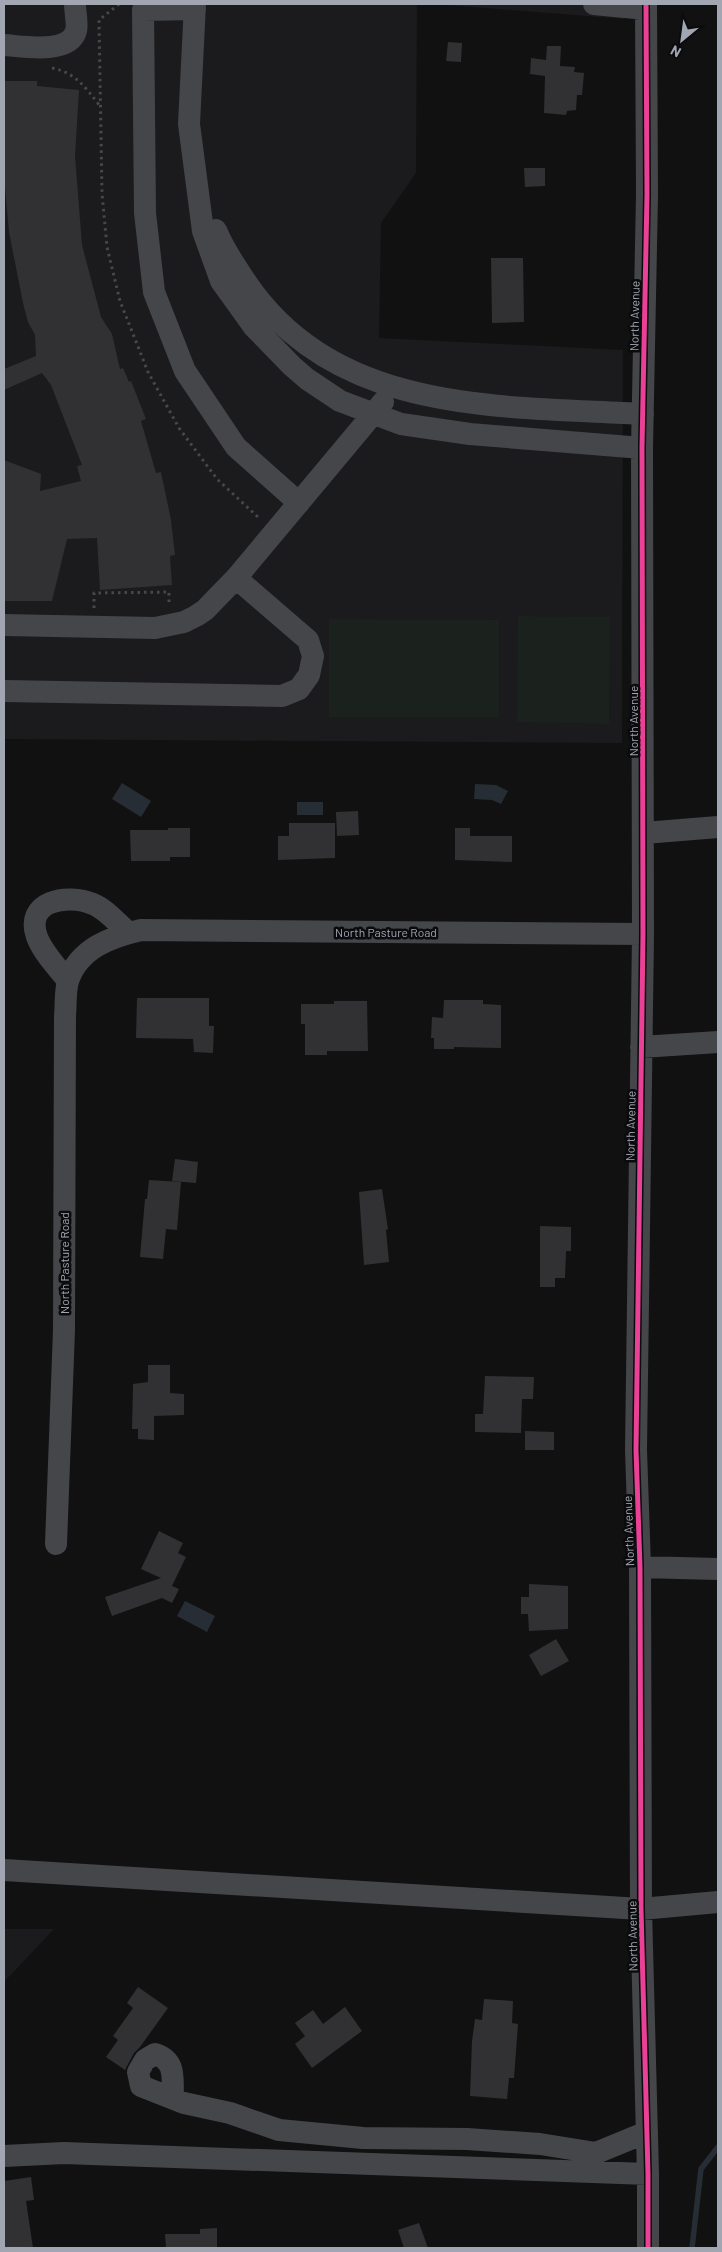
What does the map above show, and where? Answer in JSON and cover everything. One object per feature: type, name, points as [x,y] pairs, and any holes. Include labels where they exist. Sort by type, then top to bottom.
[{"type":"street","points":[[4,45],[50,48],[68,41],[76,32],[75,4]]},
{"type":"street","points":[[594,4],[646,6]]},
{"type":"street","name":"North Avenue","points":[[646,6],[647,195],[642,414],[644,833],[636,1450],[640,1567],[641,1910],[648,2132],[648,2248]]},
{"type":"street","points":[[299,503],[236,447],[185,370],[154,292],[145,213],[143,10],[195,7],[189,124],[203,231],[221,281],[254,328],[307,379],[340,401],[401,424],[470,434],[642,448]]},
{"type":"street","points":[[198,182],[223,248],[259,301],[291,334],[330,361],[359,375],[414,394],[483,405],[642,414]]},
{"type":"street","points":[[4,625],[155,628],[184,622],[205,610],[236,578],[395,388]]},
{"type":"street","points":[[4,691],[282,696],[299,689],[309,675],[313,656],[308,640],[236,578]]},
{"type":"street","points":[[644,833],[718,827]]},
{"type":"street","points":[[68,982],[36,936],[35,919],[41,907],[51,901],[70,899],[93,904],[129,933]]},
{"type":"street","name":"North Pasture Road","points":[[56,1544],[64,1330],[64,1025],[68,982],[77,964],[90,951],[111,938],[151,930],[643,934]]},
{"type":"street","points":[[641,1048],[718,1042]]},
{"type":"street","points":[[640,1567],[718,1569]]},
{"type":"street","points":[[4,1870],[641,1910],[718,1902]]},
{"type":"street","points":[[173,2099],[230,2113],[280,2130],[363,2138],[467,2138],[540,2144],[596,2153],[648,2132]]},
{"type":"street","points":[[4,2156],[64,2153],[648,2174]]},
{"type":"path","points":[[119,4],[99,20],[102,193],[107,248],[120,301],[148,372],[180,428],[217,479],[259,518],[254,526]]},
{"type":"path","points":[[44,66],[66,71],[80,80],[101,107]]},
{"type":"path","points":[[94,609],[94,593],[169,592],[169,606],[175,606]]},
{"type":"shaded area","points":[[4,4],[417,4],[416,173],[381,223],[379,338],[623,350],[622,743],[4,739]]},
{"type":"shaded area","points":[[434,4],[625,4],[624,19]]},
{"type":"shaded area","points":[[518,616],[610,617],[609,724],[517,722]]},
{"type":"shaded area","points":[[329,619],[499,620],[499,717],[329,717]]},
{"type":"shaded area","points":[[122,783],[151,801],[141,817],[112,799]]},
{"type":"shaded area","points":[[475,784],[496,785],[508,791],[501,804],[492,800],[474,799]]},
{"type":"shaded area","points":[[297,802],[323,802],[323,815],[297,815]]},
{"type":"shaded area","points":[[185,1601],[215,1616],[207,1632],[177,1616]]},
{"type":"shaded area","points":[[4,1929],[54,1929],[4,1982]]},
{"type":"building","points":[[448,42],[462,43],[461,62],[446,61]]},
{"type":"building","points":[[547,46],[561,46],[560,66],[575,67],[574,72],[584,73],[582,95],[577,95],[576,110],[567,111],[566,115],[544,113],[545,76],[530,74],[531,58],[546,60]]},
{"type":"building","points":[[4,81],[37,81],[37,86],[79,90],[75,156],[82,245],[101,317],[112,334],[120,369],[123,368],[129,382],[131,381],[146,419],[141,421],[156,473],[161,472],[171,520],[175,555],[170,556],[172,585],[100,590],[97,538],[67,539],[52,601],[4,601],[4,460],[41,474],[40,491],[81,481],[77,466],[82,465],[51,385],[42,373],[4,390],[4,369],[36,356],[35,335],[28,322],[23,303],[9,232],[4,176]]},
{"type":"building","points":[[524,168],[545,168],[545,186],[525,187]]},
{"type":"building","points":[[491,258],[523,258],[524,322],[492,323]]},
{"type":"building","points":[[358,811],[359,835],[337,836],[336,812]]},
{"type":"building","points":[[289,823],[335,823],[335,858],[278,860],[278,836],[289,836]]},
{"type":"building","points":[[168,828],[190,828],[190,857],[170,857],[170,861],[131,861],[130,830],[168,830]]},
{"type":"building","points":[[455,828],[470,828],[470,836],[512,836],[512,862],[455,860]]},
{"type":"building","points":[[137,998],[209,998],[209,1026],[214,1026],[213,1053],[194,1052],[193,1039],[136,1038]]},
{"type":"building","points":[[444,1000],[483,1000],[483,1004],[501,1005],[501,1048],[454,1047],[454,1049],[434,1049],[434,1038],[431,1038],[432,1017],[443,1018]]},
{"type":"building","points":[[334,1001],[367,1001],[368,1051],[327,1051],[327,1055],[305,1055],[305,1024],[301,1024],[301,1004],[334,1004]]},
{"type":"building","points":[[175,1159],[198,1162],[196,1183],[172,1181]]},
{"type":"building","points":[[149,1180],[181,1182],[177,1230],[166,1229],[163,1259],[140,1257],[145,1199],[147,1199]]},
{"type":"building","points":[[382,1189],[388,1229],[386,1230],[389,1262],[364,1265],[359,1192]]},
{"type":"building","points":[[540,1226],[571,1227],[571,1251],[566,1251],[565,1278],[555,1278],[555,1287],[540,1287]]},
{"type":"building","points":[[148,1365],[170,1365],[170,1393],[184,1394],[184,1415],[154,1416],[154,1440],[138,1439],[138,1429],[132,1429],[133,1384],[148,1382]]},
{"type":"building","points":[[485,1376],[534,1377],[533,1399],[522,1399],[521,1433],[475,1432],[475,1414],[483,1414]]},
{"type":"building","points":[[525,1431],[554,1432],[554,1450],[525,1450]]},
{"type":"building","points":[[159,1531],[183,1543],[178,1553],[186,1557],[172,1586],[179,1589],[172,1603],[162,1598],[112,1616],[105,1597],[161,1578],[141,1569]]},
{"type":"building","points":[[529,1584],[568,1586],[568,1629],[529,1631],[528,1614],[521,1614],[521,1597],[529,1597]]},
{"type":"building","points":[[556,1639],[569,1661],[541,1676],[529,1655]]},
{"type":"building","points":[[138,1987],[168,2008],[134,2053],[125,2070],[106,2057],[118,2040],[113,2036],[133,2008],[127,2003]]},
{"type":"building","points":[[484,1999],[513,2001],[512,2023],[518,2024],[514,2078],[509,2078],[507,2099],[470,2096],[472,2041],[475,2019],[482,2020]]},
{"type":"building","points":[[345,2007],[362,2031],[312,2068],[295,2044],[305,2036],[295,2023],[313,2010],[323,2024]]},
{"type":"building","points":[[31,2177],[34,2200],[26,2201],[33,2248],[4,2248],[4,2181]]},
{"type":"building","points":[[419,2223],[428,2248],[404,2248],[398,2230]]},
{"type":"building","points":[[217,2228],[217,2248],[166,2248],[165,2234],[200,2234],[200,2229]]},
{"type":"waterway","points":[[692,2248],[701,2169],[718,2147]]},
{"type":"cycle path","points":[[646,4],[647,195],[642,448],[643,934],[636,1450],[640,1567],[641,1909],[648,2174],[648,2248]]}]
